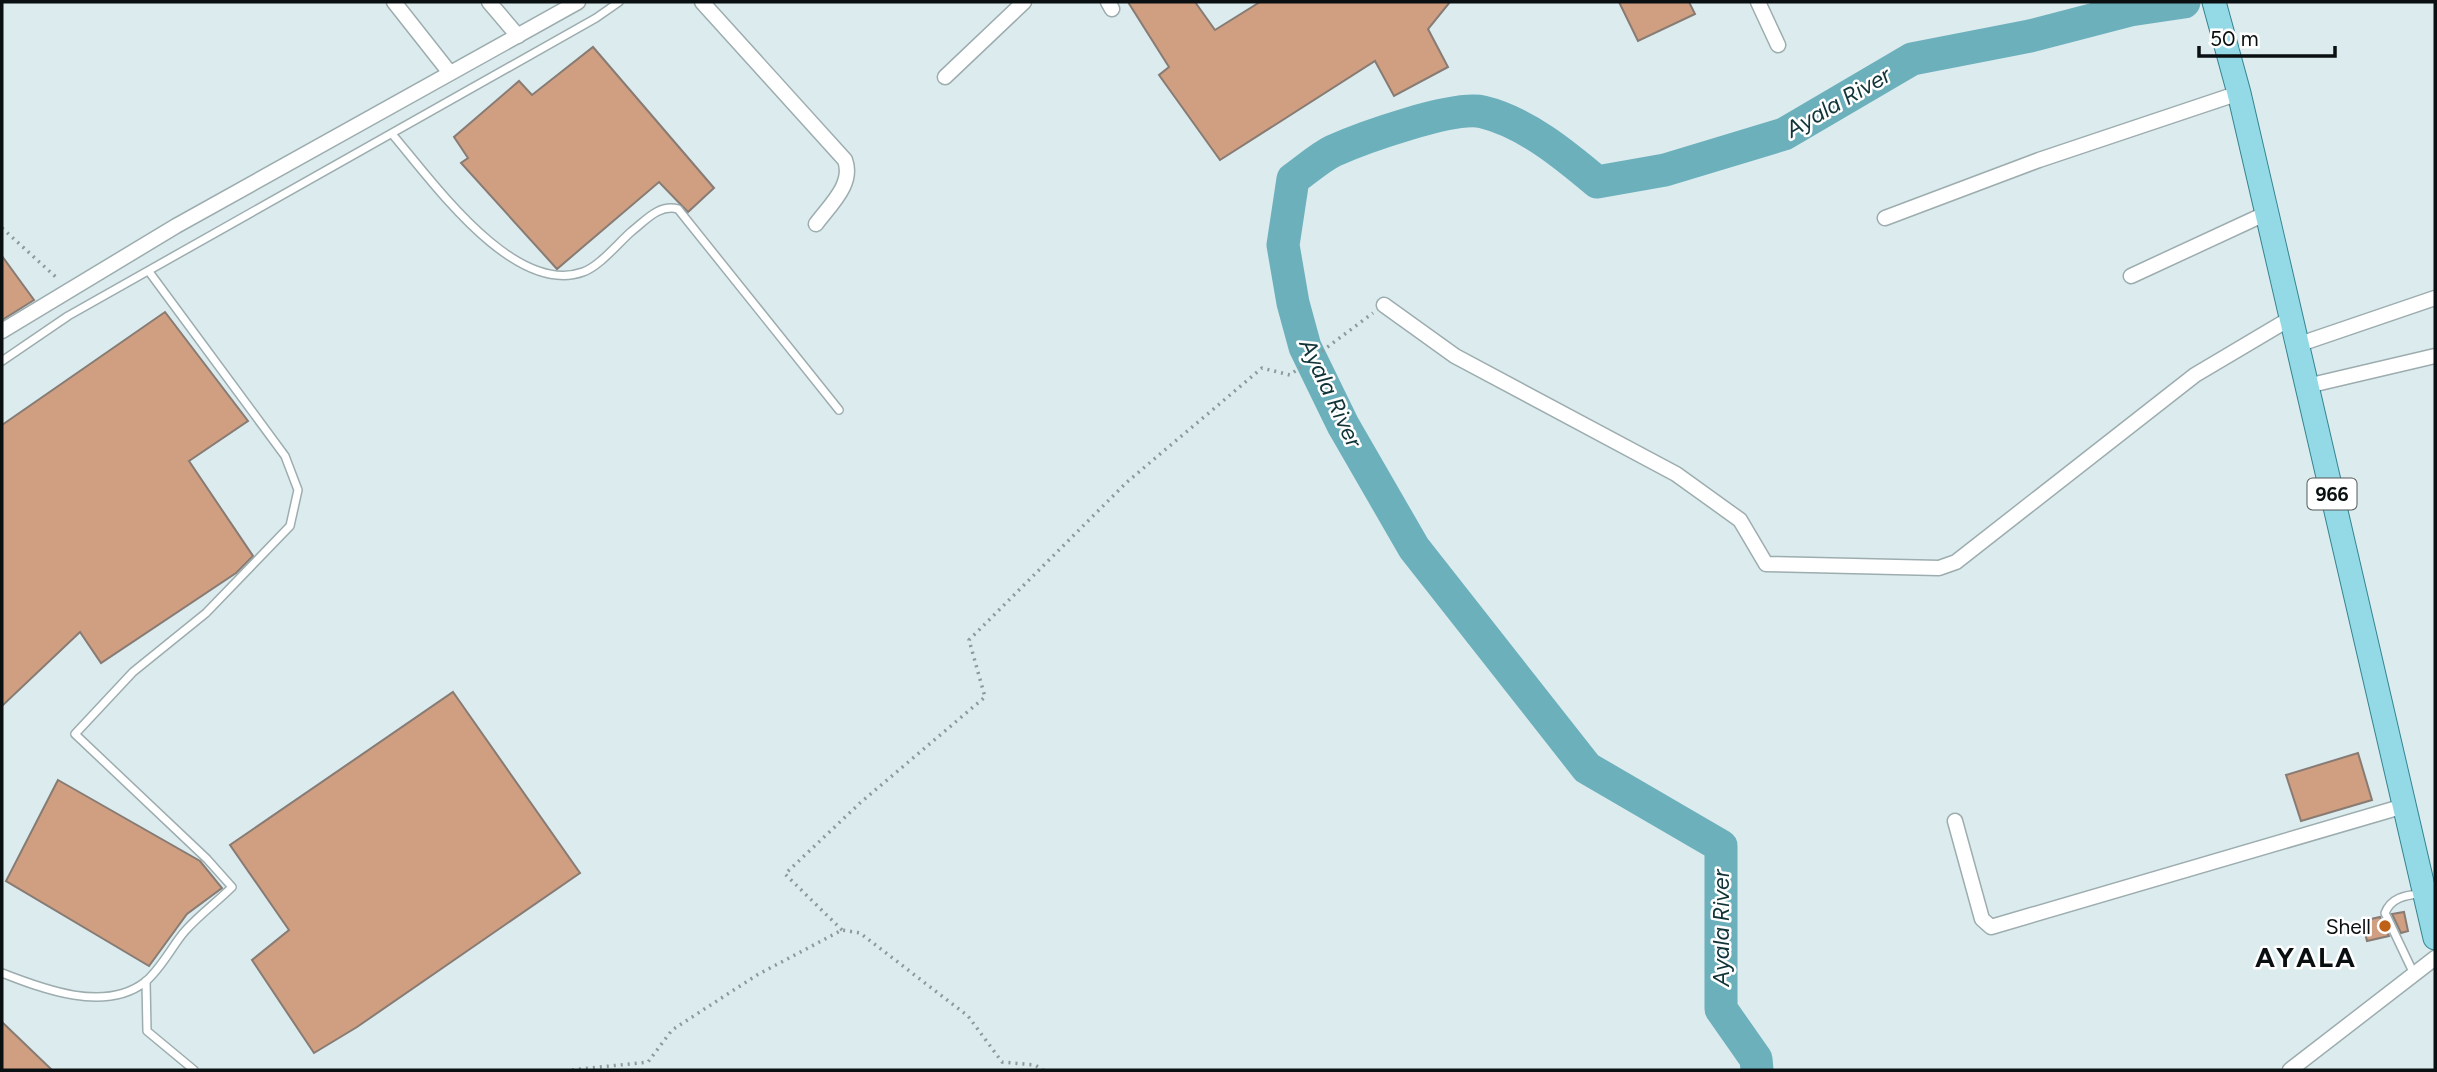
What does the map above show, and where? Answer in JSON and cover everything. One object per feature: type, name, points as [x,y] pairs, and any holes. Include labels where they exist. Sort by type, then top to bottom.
[{"type":"main road","name":"966","points":[[2214,2],[2239,93],[2435,938]]},
{"type":"street","points":[[394,2],[450,73]]},
{"type":"street","points":[[489,2],[518,36]]},
{"type":"street","points":[[2,331],[176,226],[578,2]]},
{"type":"street","points":[[702,2],[845,160],[847,178],[843,188],[816,224]]},
{"type":"street","points":[[945,77],[1024,2]]},
{"type":"street","points":[[1759,2],[1778,44]]},
{"type":"street","points":[[1885,218],[2039,160],[2239,93]]},
{"type":"street","points":[[2131,276],[2267,213]]},
{"type":"street","points":[[2297,345],[2435,298]]},
{"type":"street","points":[[1384,305],[1455,356],[1676,474],[1740,520],[1766,564],[1939,569],[1956,562],[2194,375],[2291,318]]},
{"type":"street","points":[[2307,386],[2435,356]]},
{"type":"street","points":[[1955,821],[1982,919],[1991,927],[2404,806]]},
{"type":"street","points":[[2290,1070],[2435,958]]},
{"type":"lane","points":[[2,361],[68,316],[596,18],[619,2]]},
{"type":"lane","points":[[392,134],[462,215],[502,251],[532,270],[564,275],[584,272],[660,209],[678,209],[839,410]]},
{"type":"lane","points":[[2,973],[39,988],[101,996],[121,995],[146,981],[188,928],[232,887],[208,859],[75,734],[133,673],[206,613],[290,526],[298,490],[285,456],[150,272]]},
{"type":"lane","points":[[2415,976],[2385,913],[2391,904],[2406,895],[2424,894]]},
{"type":"lane","points":[[146,981],[147,1031],[194,1070]]},
{"type":"path","points":[[2,228],[71,290]]},
{"type":"path","points":[[1043,1070],[1035,1065],[1002,1062],[968,1016],[860,933],[842,930],[785,874],[860,803],[985,697],[969,640],[1127,482],[1262,368],[1290,375],[1384,305]]},
{"type":"path","points":[[572,1070],[648,1062],[672,1030],[757,975],[842,930]]},
{"type":"building","points":[[1128,2],[1195,2],[1215,30],[1260,2],[1450,2],[1428,29],[1448,67],[1394,96],[1375,61],[1220,160],[1159,75],[1169,67]]},
{"type":"building","points":[[1619,2],[1689,2],[1695,14],[1638,41]]},
{"type":"building","points":[[593,47],[714,188],[688,212],[659,182],[557,269],[461,163],[468,158],[454,137],[519,81],[532,95]]},
{"type":"building","points":[[2,256],[34,300],[2,320]]},
{"type":"building","points":[[165,312],[248,421],[189,461],[253,556],[236,573],[101,663],[80,632],[2,706],[2,425]]},
{"type":"building","points":[[453,692],[580,873],[357,1027],[314,1053],[252,960],[289,930],[230,845]]},
{"type":"building","points":[[2358,753],[2372,800],[2301,821],[2286,775]]},
{"type":"building","points":[[58,780],[200,861],[222,888],[187,914],[149,966],[6,881]]},
{"type":"building","points":[[2404,912],[2408,931],[2401,933],[2392,914]]},
{"type":"building","points":[[2380,917],[2389,936],[2367,941],[2362,921]]},
{"type":"building","points":[[2,1022],[52,1070],[2,1070]]},
{"type":"waterway","name":"Ayala River","points":[[1757,1070],[1756,1059],[1721,1009],[1721,846],[1587,768],[1414,548],[1343,425],[1305,347],[1293,303],[1283,245],[1293,179],[1323,157],[1347,145],[1408,124],[1469,111],[1499,117],[1529,131],[1597,182],[1665,170],[1784,134],[1912,59],[2030,36],[2130,10],[2184,2]]},
{"type":"place","name":"Shell","points":[[2385,926]]},
{"type":"district","name":"AYALA","points":[[2306,957]]}]
